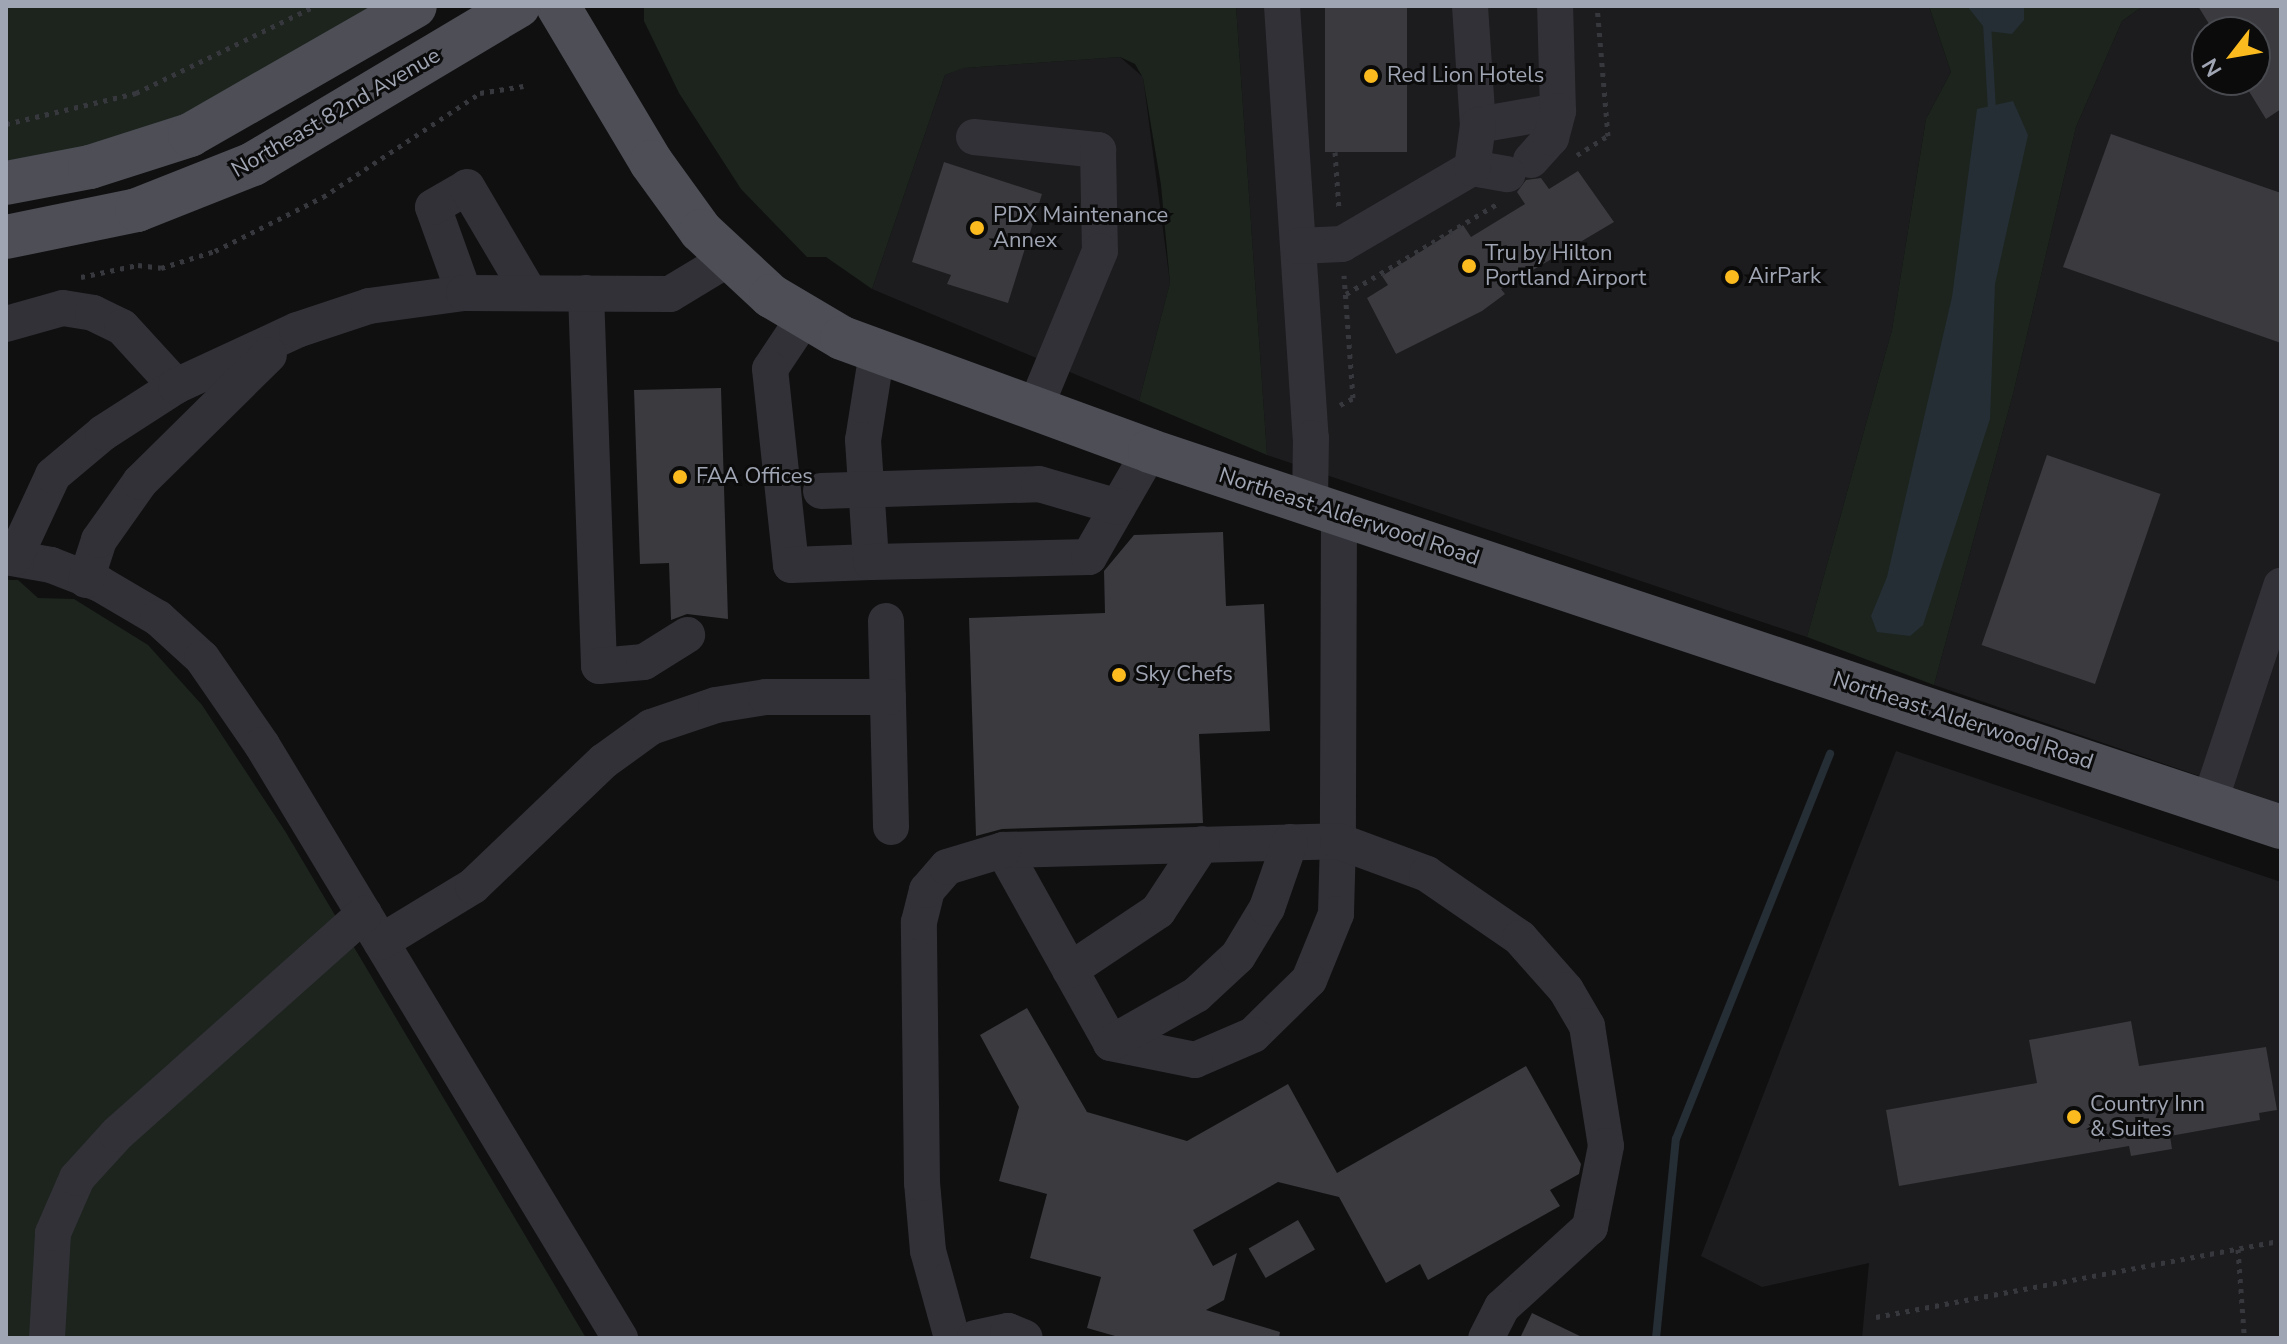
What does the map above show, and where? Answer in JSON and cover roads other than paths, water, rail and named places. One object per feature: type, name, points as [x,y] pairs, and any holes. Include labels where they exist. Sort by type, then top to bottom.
[{"type":"main road","points":[[6,183],[90,167],[190,135],[415,6]]},
{"type":"main road","name":"Northeast 82nd Avenue","points":[[6,237],[137,210],[229,175],[308,135],[518,6]]},
{"type":"main road","name":"Northeast Alderwood Road","points":[[558,6],[658,173],[728,259],[804,318],[877,352],[1150,451],[2281,827]]},
{"type":"street","points":[[1003,850],[1111,1043],[1195,1060],[1253,1035],[1309,980],[1336,914],[1338,841],[1324,509],[1298,246],[1282,6]]},
{"type":"street","points":[[1470,6],[1478,125],[1472,168]]},
{"type":"street","points":[[1298,246],[1342,244],[1472,168],[1519,167],[1551,138],[1558,111],[1555,6]]},
{"type":"street","points":[[1478,125],[1558,111]]},
{"type":"street","points":[[974,137],[1098,150],[1100,251],[1034,410]]},
{"type":"street","points":[[464,293],[433,207],[467,187],[527,289]]},
{"type":"street","points":[[620,1338],[372,928],[202,658],[158,618],[86,580],[10,557],[53,475],[176,386],[297,330],[369,306],[464,293],[527,289],[670,294],[728,259]]},
{"type":"street","points":[[586,293],[599,666],[644,662],[687,635]]},
{"type":"street","points":[[6,324],[63,308],[93,313],[122,327],[176,386]]},
{"type":"street","points":[[804,318],[770,369],[791,565],[1089,557],[1150,451]]},
{"type":"street","points":[[86,580],[99,540],[140,482],[297,330]]},
{"type":"street","points":[[871,562],[863,440],[877,352]]},
{"type":"street","points":[[821,491],[1039,484],[1118,507]]},
{"type":"street","points":[[2209,804],[2281,586]]},
{"type":"street","points":[[886,621],[891,827]]},
{"type":"street","points":[[47,1338],[53,1233],[77,1178],[117,1134],[372,928],[473,886],[604,761],[651,727],[716,705],[766,697],[888,697]]},
{"type":"street","points":[[952,1338],[928,1251],[922,1183],[919,922],[927,890],[947,867],[1003,850],[1338,841],[1427,874],[1493,915],[1553,975],[1587,1026],[1606,1146],[1590,1227],[1502,1307],[1486,1338]]},
{"type":"street","points":[[1111,1043],[1196,995],[1238,956],[1267,908],[1290,842]]},
{"type":"street","points":[[1070,970],[1158,911],[1202,844]]},
{"type":"street","points":[[975,1338],[1008,1331],[1025,1338]]},
{"type":"waterway","points":[[1986,6],[1992,111]]},
{"type":"waterway","points":[[1656,1338],[1676,1139],[1830,754]]},
{"type":"place","name":"Red Lion Hotels","points":[[1371,76]]},
{"type":"place","name":"PDX Maintenance Annex","points":[[977,228]]},
{"type":"place","name":"Tru by Hilton Portland Airport","points":[[1469,266]]},
{"type":"place","name":"AirPark","points":[[1732,277]]},
{"type":"place","name":"FAA Offices","points":[[680,477]]},
{"type":"place","name":"Sky Chefs","points":[[1119,675]]},
{"type":"place","name":"Country Inn & Suites","points":[[2074,1117]]}]
